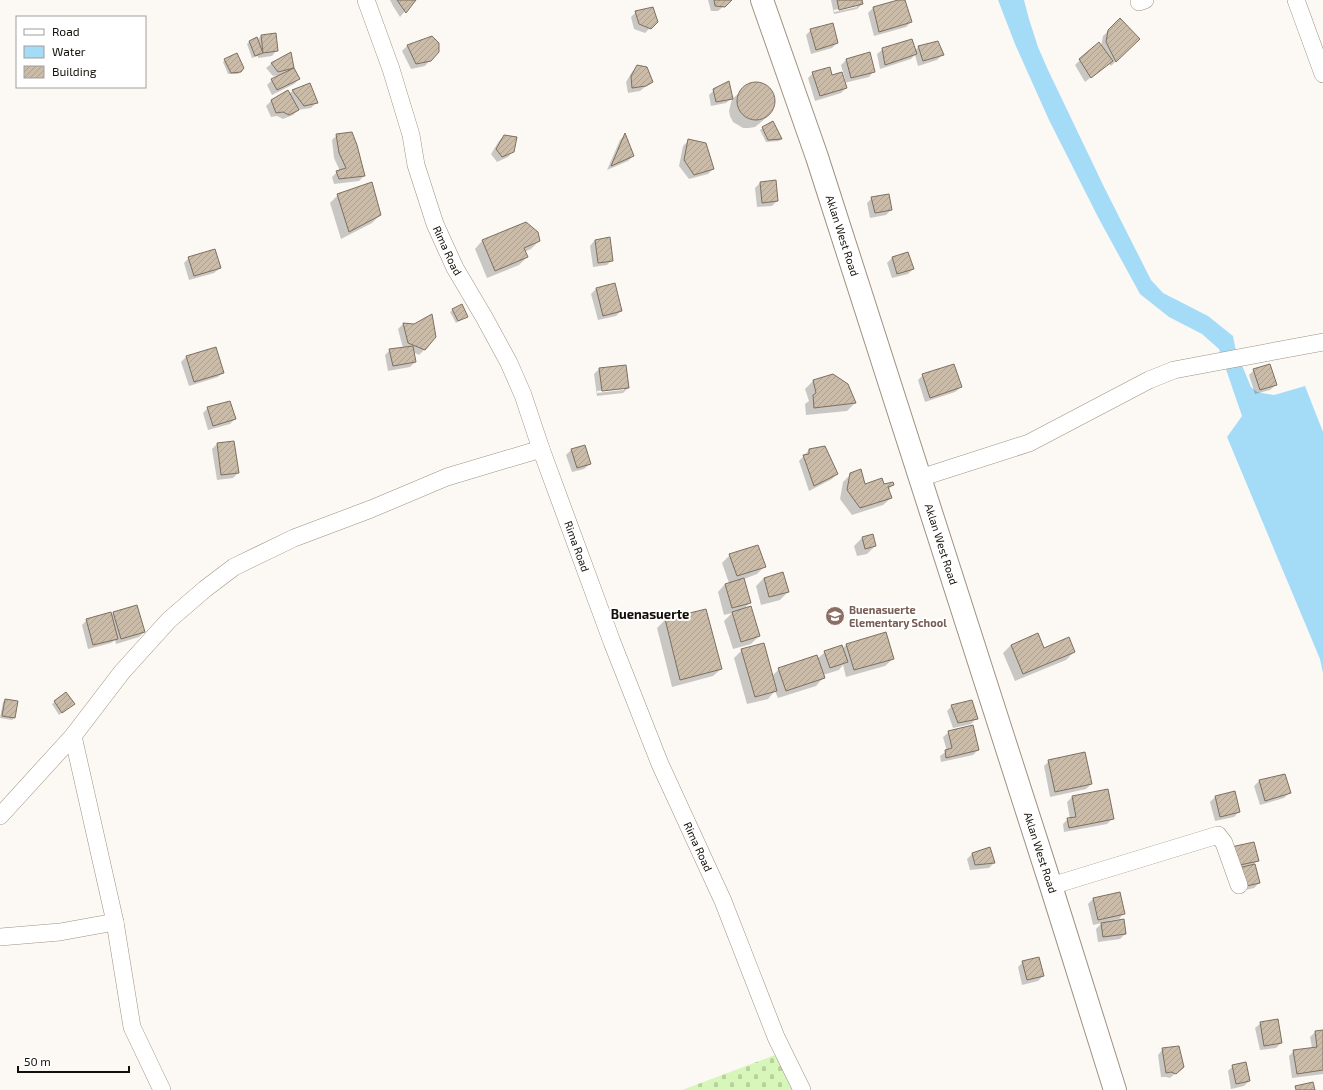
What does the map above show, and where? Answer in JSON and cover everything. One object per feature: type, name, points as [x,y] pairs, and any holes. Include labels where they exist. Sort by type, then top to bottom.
[{"type":"main road","name":"Aklan West Road","points":[[762,0],[817,156],[1115,1090]]},
{"type":"street","name":"Rima Road","points":[[366,0],[391,69],[411,135],[416,165],[435,224],[455,268],[484,316],[509,363],[523,395],[541,449],[612,642],[660,764],[723,901],[776,1038],[802,1090]]},
{"type":"street","points":[[1296,0],[1323,74]]},
{"type":"street","points":[[920,478],[1029,443],[1149,380],[1174,370],[1323,342]]},
{"type":"street","points":[[0,816],[73,736],[122,672],[169,620],[205,589],[234,567],[294,538],[371,509],[447,477],[541,449]]},
{"type":"street","points":[[73,736],[116,922],[132,1027],[162,1090]]},
{"type":"street","points":[[1051,886],[1218,835],[1224,843],[1239,885]]},
{"type":"street","points":[[0,937],[60,932],[116,922]]},
{"type":"green space","points":[[775,1055],[793,1090],[682,1090]]},
{"type":"water","points":[[998,0],[1024,0],[1038,47],[1048,70],[1105,189],[1151,280],[1163,293],[1208,316],[1233,336],[1236,351],[1251,387],[1257,392],[1274,395],[1305,386],[1323,432],[1323,673],[1320,659],[1227,437],[1242,416],[1219,349],[1202,334],[1169,317],[1140,294],[1099,219],[1049,120],[1015,44]]},
{"type":"building","points":[[397,0],[416,0],[406,13]]},
{"type":"building","points":[[714,0],[732,0],[725,7],[715,6]]},
{"type":"building","points":[[837,0],[862,0],[863,4],[839,10]]},
{"type":"building","points":[[898,0],[905,0],[912,22],[879,32],[873,7]]},
{"type":"building","points":[[653,7],[658,22],[651,29],[639,24],[635,11]]},
{"type":"building","points":[[1120,18],[1140,39],[1116,62],[1106,42],[1108,30]]},
{"type":"building","points":[[833,23],[838,43],[816,50],[810,29]]},
{"type":"building","points":[[276,33],[278,51],[263,53],[261,35]]},
{"type":"building","points":[[432,36],[439,43],[439,52],[431,61],[416,64],[407,45]]},
{"type":"building","points":[[257,37],[263,53],[255,56],[249,41]]},
{"type":"building","points":[[912,39],[917,54],[885,65],[882,48]]},
{"type":"building","points":[[938,41],[944,55],[923,61],[918,46]]},
{"type":"building","points":[[1099,42],[1113,61],[1091,78],[1079,59]]},
{"type":"building","points":[[291,52],[294,68],[278,72],[271,63]]},
{"type":"building","points":[[870,52],[875,72],[851,78],[846,59]]},
{"type":"building","points":[[237,53],[244,68],[241,72],[231,73],[224,59]]},
{"type":"building","points":[[637,65],[647,67],[653,82],[646,86],[632,88],[631,76]]},
{"type":"building","points":[[830,67],[832,75],[842,72],[847,88],[820,96],[812,72]]},
{"type":"building","points":[[294,68],[300,79],[277,90],[271,79]]},
{"type":"building","points":[[729,81],[733,99],[716,102],[713,89]]},
{"type":"building","points":[[752,82],[760,82],[770,87],[774,94],[774,108],[770,115],[760,120],[752,120],[742,115],[740,112],[737,105],[737,97],[742,87],[745,85]]},
{"type":"building","points":[[310,83],[318,103],[304,106],[292,90]]},
{"type":"building","points":[[288,90],[299,110],[289,115],[283,112],[276,113],[271,100]]},
{"type":"building","points":[[773,121],[782,139],[768,140],[762,127]]},
{"type":"building","points":[[352,132],[365,176],[339,179],[336,171],[346,168],[339,153],[336,134]]},
{"type":"building","points":[[625,133],[634,156],[611,166]]},
{"type":"building","points":[[504,135],[517,137],[514,152],[502,157],[496,149]]},
{"type":"building","points":[[688,139],[706,143],[714,169],[694,175],[684,160]]},
{"type":"building","points":[[776,180],[778,201],[762,203],[760,182]]},
{"type":"building","points":[[372,182],[381,215],[349,232],[337,194]]},
{"type":"building","points":[[889,194],[892,210],[875,213],[871,197]]},
{"type":"building","points":[[526,222],[538,232],[540,241],[524,248],[528,257],[495,271],[482,240]]},
{"type":"building","points":[[610,237],[613,261],[598,263],[595,240]]},
{"type":"building","points":[[215,249],[221,268],[194,276],[188,257]]},
{"type":"building","points":[[908,252],[914,269],[897,274],[892,257]]},
{"type":"building","points":[[615,283],[622,311],[603,316],[596,288]]},
{"type":"building","points":[[462,304],[468,317],[458,321],[452,309]]},
{"type":"building","points":[[432,314],[436,337],[425,350],[408,343],[403,323],[414,324]]},
{"type":"building","points":[[413,346],[416,362],[393,366],[389,349]]},
{"type":"building","points":[[216,347],[224,373],[194,382],[186,356]]},
{"type":"building","points":[[954,364],[962,387],[930,398],[922,374]]},
{"type":"building","points":[[1270,364],[1277,385],[1260,390],[1253,369]]},
{"type":"building","points":[[626,365],[629,388],[602,391],[599,368]]},
{"type":"building","points":[[833,374],[848,384],[856,403],[814,408],[813,395],[816,393],[813,380]]},
{"type":"building","points":[[230,401],[236,419],[213,426],[207,407]]},
{"type":"building","points":[[234,441],[239,473],[221,475],[217,443]]},
{"type":"building","points":[[585,445],[591,464],[577,468],[571,449]]},
{"type":"building","points":[[825,446],[838,474],[814,486],[803,455],[809,454],[809,449]]},
{"type":"building","points":[[861,469],[865,484],[882,478],[884,484],[893,482],[894,485],[888,487],[892,498],[860,508],[847,490],[850,473]]},
{"type":"building","points":[[873,534],[876,546],[865,549],[862,537]]},
{"type":"building","points":[[758,545],[766,567],[737,576],[729,554]]},
{"type":"building","points":[[783,572],[789,592],[769,597],[764,578]]},
{"type":"building","points":[[744,578],[751,603],[732,608],[725,584]]},
{"type":"building","points":[[137,605],[145,632],[121,639],[113,612]]},
{"type":"building","points":[[751,606],[760,636],[741,642],[732,612]]},
{"type":"building","points":[[706,609],[722,669],[680,680],[665,619]]},
{"type":"building","points":[[111,612],[118,639],[93,645],[86,619]]},
{"type":"building","points":[[886,632],[894,659],[854,670],[846,644]]},
{"type":"building","points":[[1038,633],[1044,648],[1069,637],[1075,652],[1023,674],[1011,645]]},
{"type":"building","points":[[764,643],[777,691],[755,697],[741,649]]},
{"type":"building","points":[[842,645],[848,662],[830,668],[824,651]]},
{"type":"building","points":[[817,655],[825,678],[786,691],[778,668]]},
{"type":"building","points":[[66,692],[75,704],[62,713],[54,701]]},
{"type":"building","points":[[5,699],[18,701],[15,718],[2,716]]},
{"type":"building","points":[[972,700],[978,719],[958,723],[951,705]]},
{"type":"building","points":[[973,725],[979,750],[946,758],[945,750],[952,748],[948,731]]},
{"type":"building","points":[[1085,752],[1092,784],[1055,792],[1048,760]]},
{"type":"building","points":[[1285,774],[1291,793],[1265,801],[1259,780]]},
{"type":"building","points":[[1108,789],[1114,819],[1069,828],[1067,818],[1076,817],[1072,796]]},
{"type":"building","points":[[1235,791],[1240,812],[1220,817],[1215,796]]},
{"type":"building","points":[[1254,842],[1259,861],[1235,866],[1231,847]]},
{"type":"building","points":[[990,847],[995,863],[975,865],[972,853]]},
{"type":"building","points":[[1255,864],[1260,883],[1242,887],[1238,868]]},
{"type":"building","points":[[1120,892],[1125,914],[1098,920],[1093,898]]},
{"type":"building","points":[[1124,919],[1126,934],[1103,937],[1101,923]]},
{"type":"building","points":[[1039,957],[1044,976],[1027,980],[1022,961]]},
{"type":"building","points":[[1278,1019],[1282,1043],[1264,1046],[1260,1022]]},
{"type":"building","points":[[1323,1030],[1323,1070],[1297,1074],[1293,1050],[1317,1047],[1315,1031]]},
{"type":"building","points":[[1179,1046],[1184,1067],[1176,1074],[1171,1072],[1166,1073],[1162,1048]]},
{"type":"building","points":[[1246,1062],[1250,1081],[1236,1084],[1232,1065]]},
{"type":"building","points":[[1313,1082],[1315,1090],[1296,1090],[1295,1086]]},
{"type":"place","name":"Buenasuerte Elementary School","points":[[835,616]]},
{"type":"district","name":"Buenasuerte","points":[[650,614]]}]
